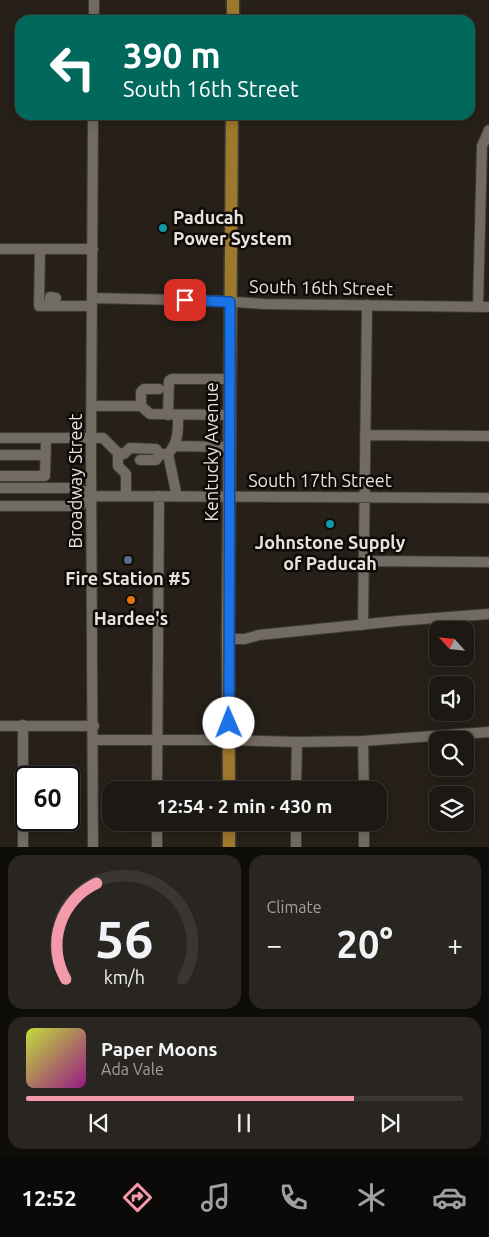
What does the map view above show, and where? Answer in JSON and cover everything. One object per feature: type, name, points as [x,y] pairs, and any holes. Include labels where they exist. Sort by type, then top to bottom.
[{"type":"main road","points":[[233,0],[233,15]]},
{"type":"main road","name":"Kentucky Avenue","points":[[229,781],[228,639],[232,120]]},
{"type":"main road","points":[[229,831],[229,847]]},
{"type":"street","points":[[94,0],[94,15]]},
{"type":"street","name":"Broadway Street","points":[[93,120],[91,438],[94,726],[93,847]]},
{"type":"street","points":[[484,307],[485,208],[482,146],[489,130]]},
{"type":"street","points":[[0,249],[93,249]]},
{"type":"street","name":"South 16th Street","points":[[40,249],[39,306],[59,302],[230,302],[484,307]]},
{"type":"street","points":[[362,625],[366,305]]},
{"type":"street","points":[[175,446],[178,432],[173,415],[169,381],[172,378],[230,379]]},
{"type":"street","points":[[141,406],[144,389],[159,389]]},
{"type":"street","points":[[92,406],[141,406],[150,414],[230,415]]},
{"type":"street","points":[[365,435],[489,436]]},
{"type":"street","points":[[0,438],[103,438],[129,460],[156,460],[175,446],[230,447]]},
{"type":"street","points":[[45,488],[46,438]]},
{"type":"street","points":[[126,496],[126,474],[118,466],[121,453],[130,448],[156,449],[164,454],[177,497]]},
{"type":"street","points":[[0,455],[46,455]]},
{"type":"street","points":[[0,506],[79,506],[92,496],[78,488],[2,488],[2,476],[45,476]]},
{"type":"street","points":[[26,476],[26,488]]},
{"type":"street","name":"South 17th Street","points":[[92,496],[489,498]]},
{"type":"street","points":[[157,781],[159,496]]},
{"type":"street","points":[[363,561],[489,562]]},
{"type":"street","points":[[228,639],[489,614]]},
{"type":"street","points":[[23,725],[23,847]]},
{"type":"street","points":[[0,726],[94,726]]},
{"type":"street","points":[[94,740],[296,742],[489,732]]},
{"type":"street","points":[[363,740],[364,781]]},
{"type":"street","points":[[296,742],[296,781]]},
{"type":"street","points":[[157,831],[157,847]]},
{"type":"street","points":[[296,831],[296,847]]},
{"type":"street","points":[[364,831],[364,847]]},
{"type":"place","name":"Paducah Power System","points":[[163,228]]},
{"type":"place","name":"Johnstone Supply of Paducah","points":[[330,524]]},
{"type":"place","name":"Fire Station #5","points":[[128,560]]},
{"type":"place","name":"Hardee's","points":[[131,600]]},
{"type":"route","points":[[185,300],[223,300],[230,302],[229,723]]}]
